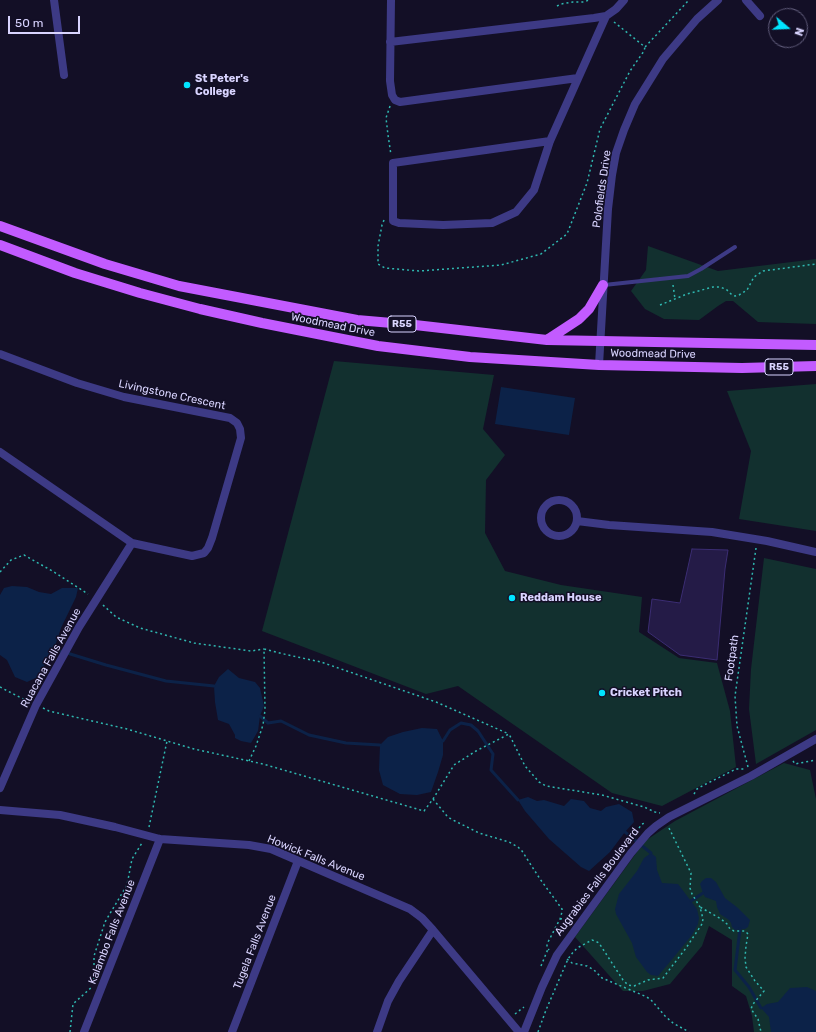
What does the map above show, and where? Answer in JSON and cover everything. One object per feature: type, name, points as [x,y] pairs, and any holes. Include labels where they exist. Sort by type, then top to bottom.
[{"type":"main road","name":"Woodmead Drive","points":[[0,226],[105,264],[179,286],[357,320],[547,340],[816,345]]},
{"type":"main road","name":"Woodmead Drive","points":[[0,244],[75,273],[140,293],[200,309],[262,323],[378,346],[470,357],[599,365],[742,368],[816,366]]},
{"type":"main road","points":[[547,340],[579,319],[589,309],[603,285]]},
{"type":"street","points":[[54,0],[64,75]]},
{"type":"street","points":[[391,0],[390,81],[392,95],[395,100],[400,102],[578,78]]},
{"type":"street","points":[[390,42],[606,16],[616,9],[624,0]]},
{"type":"street","name":"Polofields Drive","points":[[599,365],[608,209],[616,153],[624,130],[636,104],[663,59],[697,19],[718,0]]},
{"type":"street","points":[[746,0],[760,16]]},
{"type":"street","points":[[550,141],[393,162],[393,221],[399,223],[444,225],[492,224],[516,212],[534,190],[550,141],[606,16]]},
{"type":"street","name":"Livingstone Crescent","points":[[0,354],[77,383],[124,397],[230,418],[237,423],[240,429],[241,438],[208,548],[204,553],[192,556],[132,543],[0,452]]},
{"type":"street","points":[[558,499],[564,500],[574,507],[577,513],[577,521],[573,530],[557,536],[546,531],[541,520],[541,514],[547,504],[558,499]]},
{"type":"street","points":[[577,521],[609,525],[712,532],[816,552]]},
{"type":"street","name":"Ruacana Falls Avenue","points":[[0,788],[36,705],[79,627],[132,543]]},
{"type":"street","name":"Augrabies Falls Boulevard","points":[[524,1032],[544,981],[557,954],[631,853],[648,833],[665,820],[751,776],[816,739]]},
{"type":"street","name":"Howick Falls Avenue","points":[[0,810],[60,815],[116,827],[160,839],[249,845],[271,849],[410,909],[422,918],[433,930],[519,1032]]},
{"type":"street","name":"Kalambo Falls Avenue","points":[[84,1032],[160,839]]},
{"type":"street","name":"Tugela Falls Avenue","points":[[232,1032],[298,861]]},
{"type":"street","points":[[377,1032],[388,1002],[399,981],[433,930]]},
{"type":"lane","points":[[603,285],[688,276],[735,247]]},
{"type":"path","points":[[558,6],[561,4],[584,2],[589,0]]},
{"type":"path","points":[[393,206],[386,215],[382,225],[378,246],[378,264],[385,268],[418,270],[501,265],[541,254],[567,234],[587,183],[600,129],[630,71],[644,51],[645,47],[689,0]]},
{"type":"path","points":[[606,16],[645,47]]},
{"type":"path","points":[[393,162],[386,118],[389,108],[395,100]]},
{"type":"path","points":[[660,305],[687,294],[713,287],[726,289],[735,296],[739,295],[747,290],[754,277],[763,271],[816,264]]},
{"type":"path","points":[[672,277],[675,299]]},
{"type":"path","name":"Footpath","points":[[693,796],[697,789],[736,769],[749,768],[737,726],[735,696],[757,540]]},
{"type":"path","points":[[0,572],[11,560],[24,555],[54,572],[96,600],[116,616],[140,628],[194,644],[251,651],[264,649],[321,662],[436,702],[509,734],[525,766],[539,782],[546,786],[602,795],[661,813],[691,873],[690,888],[700,907],[703,919],[702,924],[663,978],[648,980],[634,986],[628,985],[599,944],[592,940],[587,942],[574,951],[568,959],[538,1032]]},
{"type":"path","points":[[249,761],[263,725],[265,712],[264,649]]},
{"type":"path","points":[[0,688],[50,711],[127,729],[194,749],[249,761],[424,811],[454,765],[509,734]]},
{"type":"path","points":[[70,1032],[73,1004],[94,984],[94,956],[105,922],[127,885],[132,858],[147,836],[167,741]]},
{"type":"path","points":[[788,756],[795,764],[816,760]]},
{"type":"path","points":[[433,799],[451,819],[479,833],[509,842],[518,847],[562,909],[560,919],[547,944],[548,949],[541,967]]},
{"type":"path","points":[[700,907],[721,919],[730,929],[734,931],[745,931],[748,934],[745,958],[746,967],[764,991],[751,1010],[758,1019],[761,1032]]},
{"type":"path","points":[[548,949],[568,959],[572,963],[587,966],[594,970],[602,978],[647,997],[673,1023],[689,1032]]},
{"type":"path","points":[[513,1013],[516,1014],[526,1006]]},
{"type":"green space","points":[[648,246],[718,271],[816,259],[816,324],[758,322],[733,301],[726,301],[699,320],[664,319],[645,309],[631,291],[646,270]]},
{"type":"green space","points":[[334,361],[494,375],[483,429],[505,455],[486,480],[485,533],[505,571],[561,585],[642,597],[639,632],[679,658],[717,663],[730,711],[736,767],[662,806],[612,793],[458,686],[426,694],[262,631]]},
{"type":"green space","points":[[816,384],[816,531],[739,519],[751,451],[727,391]]},
{"type":"green space","points":[[764,558],[816,569],[816,730],[756,764],[749,709],[751,669]]},
{"type":"green space","points":[[784,763],[810,770],[816,799],[816,1032],[754,1032],[752,1016],[746,996],[732,986],[732,940],[709,926],[702,946],[670,984],[643,991],[623,991],[575,937],[645,841],[675,821]]},
{"type":"water","points":[[501,387],[575,398],[569,435],[495,424]]},
{"type":"water","points":[[12,586],[27,587],[39,592],[51,594],[62,588],[78,588],[76,597],[61,628],[54,649],[47,659],[40,676],[27,682],[15,677],[7,660],[0,655],[0,595],[4,588]]},
{"type":"water","points":[[228,669],[239,678],[255,682],[260,688],[264,706],[260,716],[258,731],[251,743],[235,738],[229,724],[218,720],[214,686],[219,677]]},
{"type":"water","points":[[422,728],[437,729],[443,741],[443,755],[438,772],[431,792],[417,795],[400,794],[383,785],[379,770],[380,745],[388,737]]},
{"type":"water","points":[[528,797],[537,801],[544,800],[564,806],[571,799],[584,801],[590,808],[601,811],[606,807],[619,804],[632,812],[634,822],[610,852],[589,871],[581,867],[549,839],[525,811],[518,800]]},
{"type":"water","points":[[651,853],[656,857],[657,870],[662,883],[678,884],[697,909],[699,918],[698,924],[692,935],[658,976],[651,975],[647,972],[636,957],[632,943],[616,914],[615,909],[619,894],[637,871],[644,858]]},
{"type":"water","points":[[706,878],[711,878],[716,882],[725,898],[750,920],[748,927],[745,929],[735,930],[729,920],[720,914],[716,901],[705,897],[700,884]]},
{"type":"water","points":[[807,987],[816,991],[816,1032],[771,1032],[769,1017],[761,1008],[767,1004],[778,1002],[790,988]]},
{"type":"building","points":[[692,549],[728,550],[717,660],[680,655],[648,632],[652,599],[680,603]]},
{"type":"waterway","points":[[54,649],[166,681],[214,686]]},
{"type":"waterway","points":[[260,716],[268,723],[281,721],[309,735],[346,743],[380,745]]},
{"type":"waterway","points":[[443,741],[450,730],[461,723],[471,725],[478,731],[493,754],[491,770],[518,800]]},
{"type":"waterway","points":[[625,832],[651,853]]},
{"type":"waterway","points":[[691,901],[703,893]]},
{"type":"waterway","points":[[740,929],[735,970],[749,987],[761,1008]]},
{"type":"place","name":"St Peter's College","points":[[187,85]]},
{"type":"place","name":"Reddam House","points":[[512,598]]},
{"type":"place","name":"Cricket Pitch","points":[[602,693]]}]
